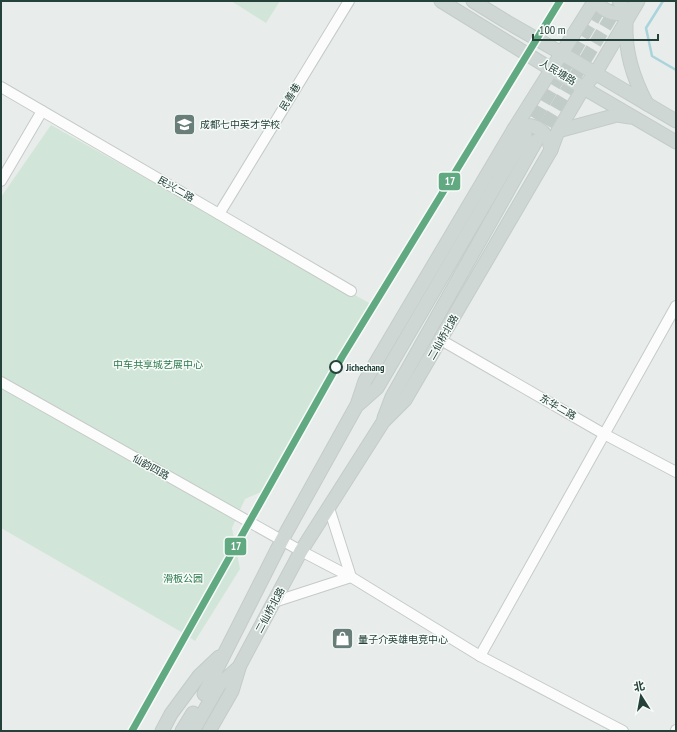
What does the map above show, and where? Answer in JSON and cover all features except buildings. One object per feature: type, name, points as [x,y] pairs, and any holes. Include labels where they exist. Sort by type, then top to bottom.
[{"type":"main road","name":"人民塘路","points":[[441,1],[551,69],[676,142]]},
{"type":"main road","name":"人民塘路","points":[[473,1],[506,22],[676,121]]},
{"type":"main road","points":[[383,422],[392,397],[525,135],[551,69],[592,5],[593,1]]},
{"type":"main road","points":[[597,1],[598,4],[605,10],[616,14],[623,13],[636,4]]},
{"type":"main road","name":"二仙桥北路","points":[[209,731],[232,691],[239,667],[301,552],[383,422],[405,400],[551,150],[558,131],[584,87],[595,74],[636,4]]},
{"type":"main road","points":[[626,23],[625,38],[636,84],[647,104]]},
{"type":"main road","points":[[558,131],[617,115],[635,118]]},
{"type":"main road","points":[[182,731],[212,680],[224,653],[282,540],[357,405],[365,381],[525,135],[526,125],[544,132],[548,138],[551,150]]},
{"type":"main road","points":[[162,731],[171,714],[199,676],[224,653]]},
{"type":"main road","name":"二仙桥北路","points":[[193,731],[219,684],[239,667]]},
{"type":"street","name":"民善巷","points":[[219,214],[349,1]]},
{"type":"street","name":"民兴二路","points":[[1,87],[351,291]]},
{"type":"street","points":[[1,181],[42,111]]},
{"type":"street","points":[[480,656],[676,306]]},
{"type":"street","name":"东华二路","points":[[441,340],[604,434],[676,472]]},
{"type":"street","name":"仙韵四路","points":[[1,382],[301,552],[351,577],[480,656],[623,731]]},
{"type":"street","points":[[274,602],[351,577],[329,508]]},
{"type":"green space","points":[[231,1],[280,1],[266,23]]},
{"type":"green space","name":"中车共享城艺展中心","points":[[51,125],[371,304],[268,489],[245,499],[232,528],[240,569],[195,641],[1,528],[1,197]]},
{"type":"waterway","points":[[663,1],[646,28],[652,56],[676,70]]},
{"type":"tunnel","points":[[525,135],[604,1]]},
{"type":"tunnel","points":[[536,141],[619,4]]},
{"type":"transit line","name":"17","points":[[132,731],[342,357],[560,1]]},
{"type":"place","name":"成都七中英才学校","points":[[184,124]]},
{"type":"place","name":"Jichechang","points":[[336,367]]},
{"type":"place","name":"量子介英雄电竞中心","points":[[343,639]]},
{"type":"park label","name":"滑板公园","points":[[183,578]]}]
